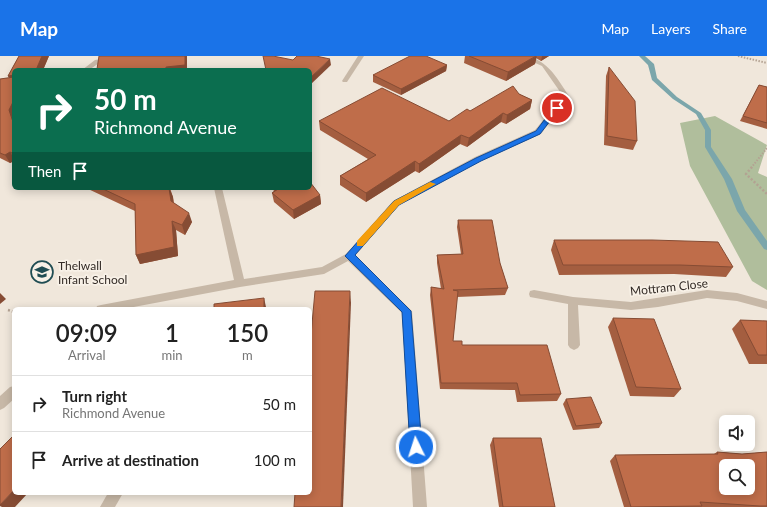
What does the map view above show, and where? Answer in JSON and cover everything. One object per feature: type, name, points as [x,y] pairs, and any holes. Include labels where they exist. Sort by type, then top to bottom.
[{"type":"street","points":[[87,68],[95,58],[129,56]]},
{"type":"street","points":[[345,81],[361,56]]},
{"type":"street","points":[[129,307],[240,283],[324,270],[349,256],[396,203],[478,160],[538,132],[566,96],[544,64],[523,56]]},
{"type":"street","points":[[218,190],[240,283]]},
{"type":"street","points":[[349,256],[407,311],[420,507]]},
{"type":"street","name":"Mottram Close","points":[[534,294],[573,301],[631,306],[658,303],[707,294],[737,297],[767,304]]},
{"type":"street","points":[[573,301],[574,345]]},
{"type":"street","points":[[0,404],[12,393]]},
{"type":"street","points":[[107,507],[115,495]]},
{"type":"path","points":[[738,56],[767,63]]},
{"type":"path","points":[[767,148],[746,174],[767,194]]},
{"type":"path","points":[[8,310],[12,311]]},
{"type":"green space","points":[[715,116],[767,145],[758,173],[767,177],[767,290],[752,281],[690,166],[680,123]]},
{"type":"building","points":[[19,56],[42,56],[37,68],[12,68]]},
{"type":"building","points":[[99,56],[185,56],[185,65],[166,68],[97,68]]},
{"type":"building","points":[[263,56],[273,56],[293,60],[297,56],[316,56],[330,59],[312,76],[312,68],[266,68]]},
{"type":"building","points":[[410,56],[426,56],[447,65],[401,89],[373,75]]},
{"type":"building","points":[[469,56],[536,56],[508,72]]},
{"type":"building","points":[[609,67],[635,101],[637,141],[607,136]]},
{"type":"building","points":[[12,69],[12,75],[8,76]]},
{"type":"building","points":[[12,77],[12,104],[9,110],[12,119],[12,153],[10,152],[5,155],[0,153],[0,79]]},
{"type":"building","points":[[759,85],[767,87],[767,123],[743,116]]},
{"type":"building","points":[[513,86],[519,94],[532,100],[507,115],[503,113],[469,138],[461,135],[419,164],[415,161],[366,193],[340,176],[376,155],[319,121],[382,88],[449,121],[467,109],[470,111]]},
{"type":"building","points":[[312,185],[320,195],[293,210],[272,193],[276,190],[312,190]]},
{"type":"building","points":[[105,190],[169,190],[171,201],[189,213],[182,225],[172,221],[174,247],[136,255],[135,204]]},
{"type":"building","points":[[458,220],[492,220],[500,263],[508,288],[453,290],[458,291],[453,341],[462,341],[462,345],[547,345],[561,394],[520,395],[517,383],[441,383],[431,287],[444,289],[437,255],[463,254]]},
{"type":"building","points":[[554,240],[718,242],[733,267],[680,265],[563,265]]},
{"type":"building","points":[[315,291],[350,291],[341,507],[294,507],[295,495],[312,495],[312,324]]},
{"type":"building","points":[[264,298],[264,307],[214,307],[214,304]]},
{"type":"building","points":[[613,318],[654,319],[681,389],[636,387]]},
{"type":"building","points":[[740,320],[767,321],[767,355],[758,355]]},
{"type":"building","points":[[591,397],[602,423],[576,426],[566,399]]},
{"type":"building","points":[[12,437],[12,492],[0,505],[0,449]]},
{"type":"building","points":[[493,438],[541,438],[555,507],[503,507]]},
{"type":"building","points":[[717,452],[742,454],[767,452],[767,506],[700,502],[702,506],[631,507],[615,455],[718,454]]},
{"type":"waterway","points":[[642,56],[651,64],[654,79],[675,98],[698,113],[708,130],[708,147],[728,179],[741,211],[767,247]]},
{"type":"slow traffic","points":[[360,244],[396,203],[432,184]]},
{"type":"place","name":"Thelwall Infant School","points":[[42,272]]},
{"type":"route","points":[[416,447],[407,311],[349,256],[396,203],[478,160],[538,132],[557,108]]}]
